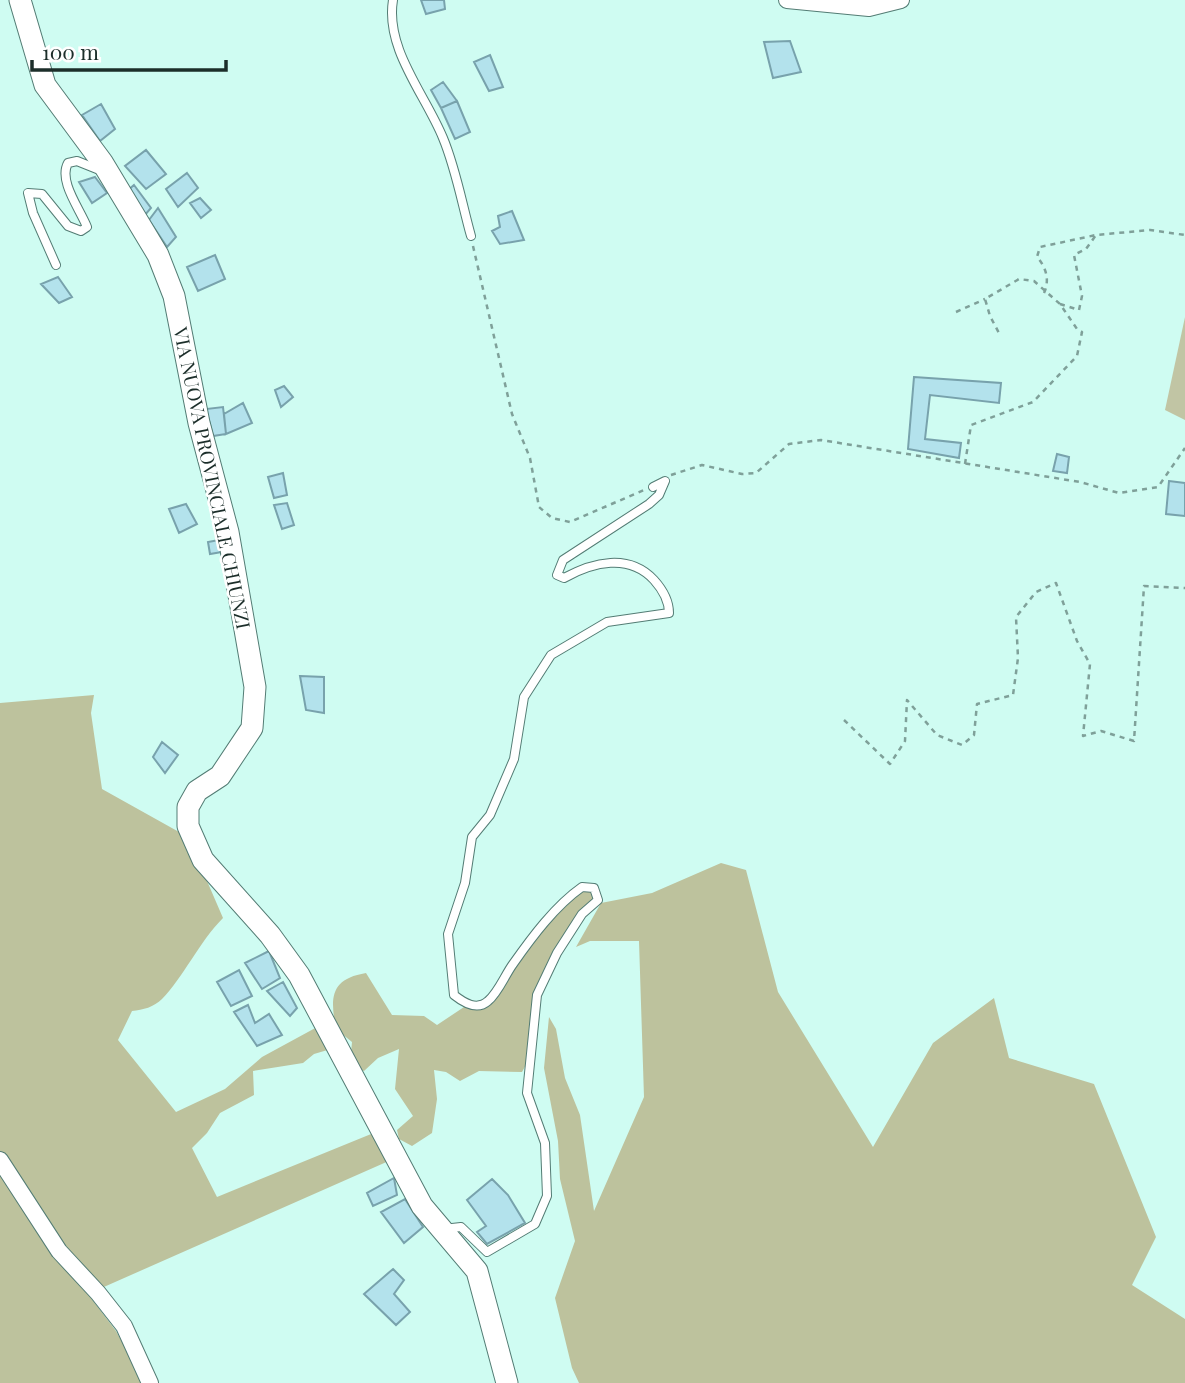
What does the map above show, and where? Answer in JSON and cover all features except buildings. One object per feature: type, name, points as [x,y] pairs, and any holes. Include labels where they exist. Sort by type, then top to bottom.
[{"type":"main road","name":"VIA NUOVA PROVINCIALE CHIUNZI","points":[[20,0],[45,85],[110,175],[158,255],[174,296],[200,423],[228,532],[255,687],[252,728],[220,776],[197,791],[188,807],[188,826],[203,860],[270,935],[299,975],[422,1206],[477,1271],[507,1383]]},
{"type":"street","points":[[787,0],[869,8],[901,0]]},
{"type":"street","points":[[0,1160],[59,1251],[124,1326],[150,1383]]},
{"type":"lane","points":[[393,0],[390,19],[400,51],[444,139],[471,236]]},
{"type":"lane","points":[[56,265],[33,213],[28,193],[42,194],[68,226],[81,231],[87,227],[65,180],[68,163],[77,161],[110,175]]},
{"type":"lane","points":[[442,1229],[461,1227],[487,1252],[536,1224],[547,1196],[545,1143],[527,1093],[537,995],[557,953],[582,915],[598,900],[594,888],[582,887],[567,897],[522,950],[488,1002],[477,1006],[467,1005],[454,995],[448,934],[465,883],[472,837],[490,815],[500,793],[514,759],[524,697],[551,654],[607,622],[669,613],[669,602],[645,569],[621,561],[585,566],[564,578],[557,575],[563,560],[649,504],[659,495],[665,481]]},
{"type":"lane","points":[[653,487],[665,481]]},
{"type":"path","points":[[1044,292],[1048,283],[1044,265],[1037,257],[1040,247],[1096,235],[1150,230],[1185,235]]},
{"type":"path","points":[[1060,304],[1079,310],[1082,296],[1074,255],[1086,249],[1096,235]]},
{"type":"path","points":[[471,236],[512,414],[530,458],[539,507],[552,519],[570,522],[653,487]]},
{"type":"path","points":[[956,312],[1019,279],[1034,281],[1060,304],[1077,329],[1082,331],[1077,356],[1033,402],[971,425],[965,464]]},
{"type":"path","points":[[985,299],[999,332]]},
{"type":"path","points":[[665,481],[673,472],[702,466],[742,474],[756,473],[778,450],[789,444],[821,440],[1080,482],[1119,493],[1158,487],[1185,448]]},
{"type":"path","points":[[844,720],[890,764],[905,741],[907,700],[937,735],[962,745],[974,735],[977,705],[1013,695],[1018,658],[1016,617],[1036,592],[1056,583],[1077,641],[1090,664],[1083,736],[1101,731],[1134,741],[1144,586],[1185,588]]},
{"type":"green space","points":[[1185,317],[1185,420],[1165,410]]},
{"type":"green space","points":[[94,695],[91,713],[102,789],[188,837],[223,918],[162,999],[148,1008],[132,1011],[118,1040],[176,1112],[225,1089],[262,1057],[319,1026],[331,1049],[314,1054],[303,1063],[253,1071],[254,1095],[220,1113],[207,1133],[192,1148],[217,1197],[376,1132],[391,1160],[88,1294],[116,1331],[145,1383],[0,1383],[0,703]]},
{"type":"green space","points":[[721,863],[746,870],[778,992],[873,1147],[933,1043],[994,998],[1009,1058],[1094,1084],[1156,1237],[1132,1285],[1185,1319],[1185,1383],[579,1383],[572,1368],[555,1298],[575,1241],[560,1179],[558,1141],[544,1068],[549,1017],[556,1029],[565,1078],[580,1115],[594,1211],[644,1097],[639,941],[590,941],[576,947],[601,903],[652,893]]},
{"type":"green space","points":[[582,887],[594,888],[598,900],[563,946],[541,987],[535,1006],[529,1055],[522,1072],[479,1071],[460,1081],[446,1072],[434,1070],[437,1099],[432,1133],[412,1146],[399,1139],[397,1130],[413,1116],[395,1089],[399,1049],[378,1058],[364,1071],[350,1065],[352,1042],[336,1029],[334,1018],[333,999],[339,985],[354,976],[366,973],[392,1015],[424,1016],[437,1025],[467,1005],[488,1002],[522,950]]}]
